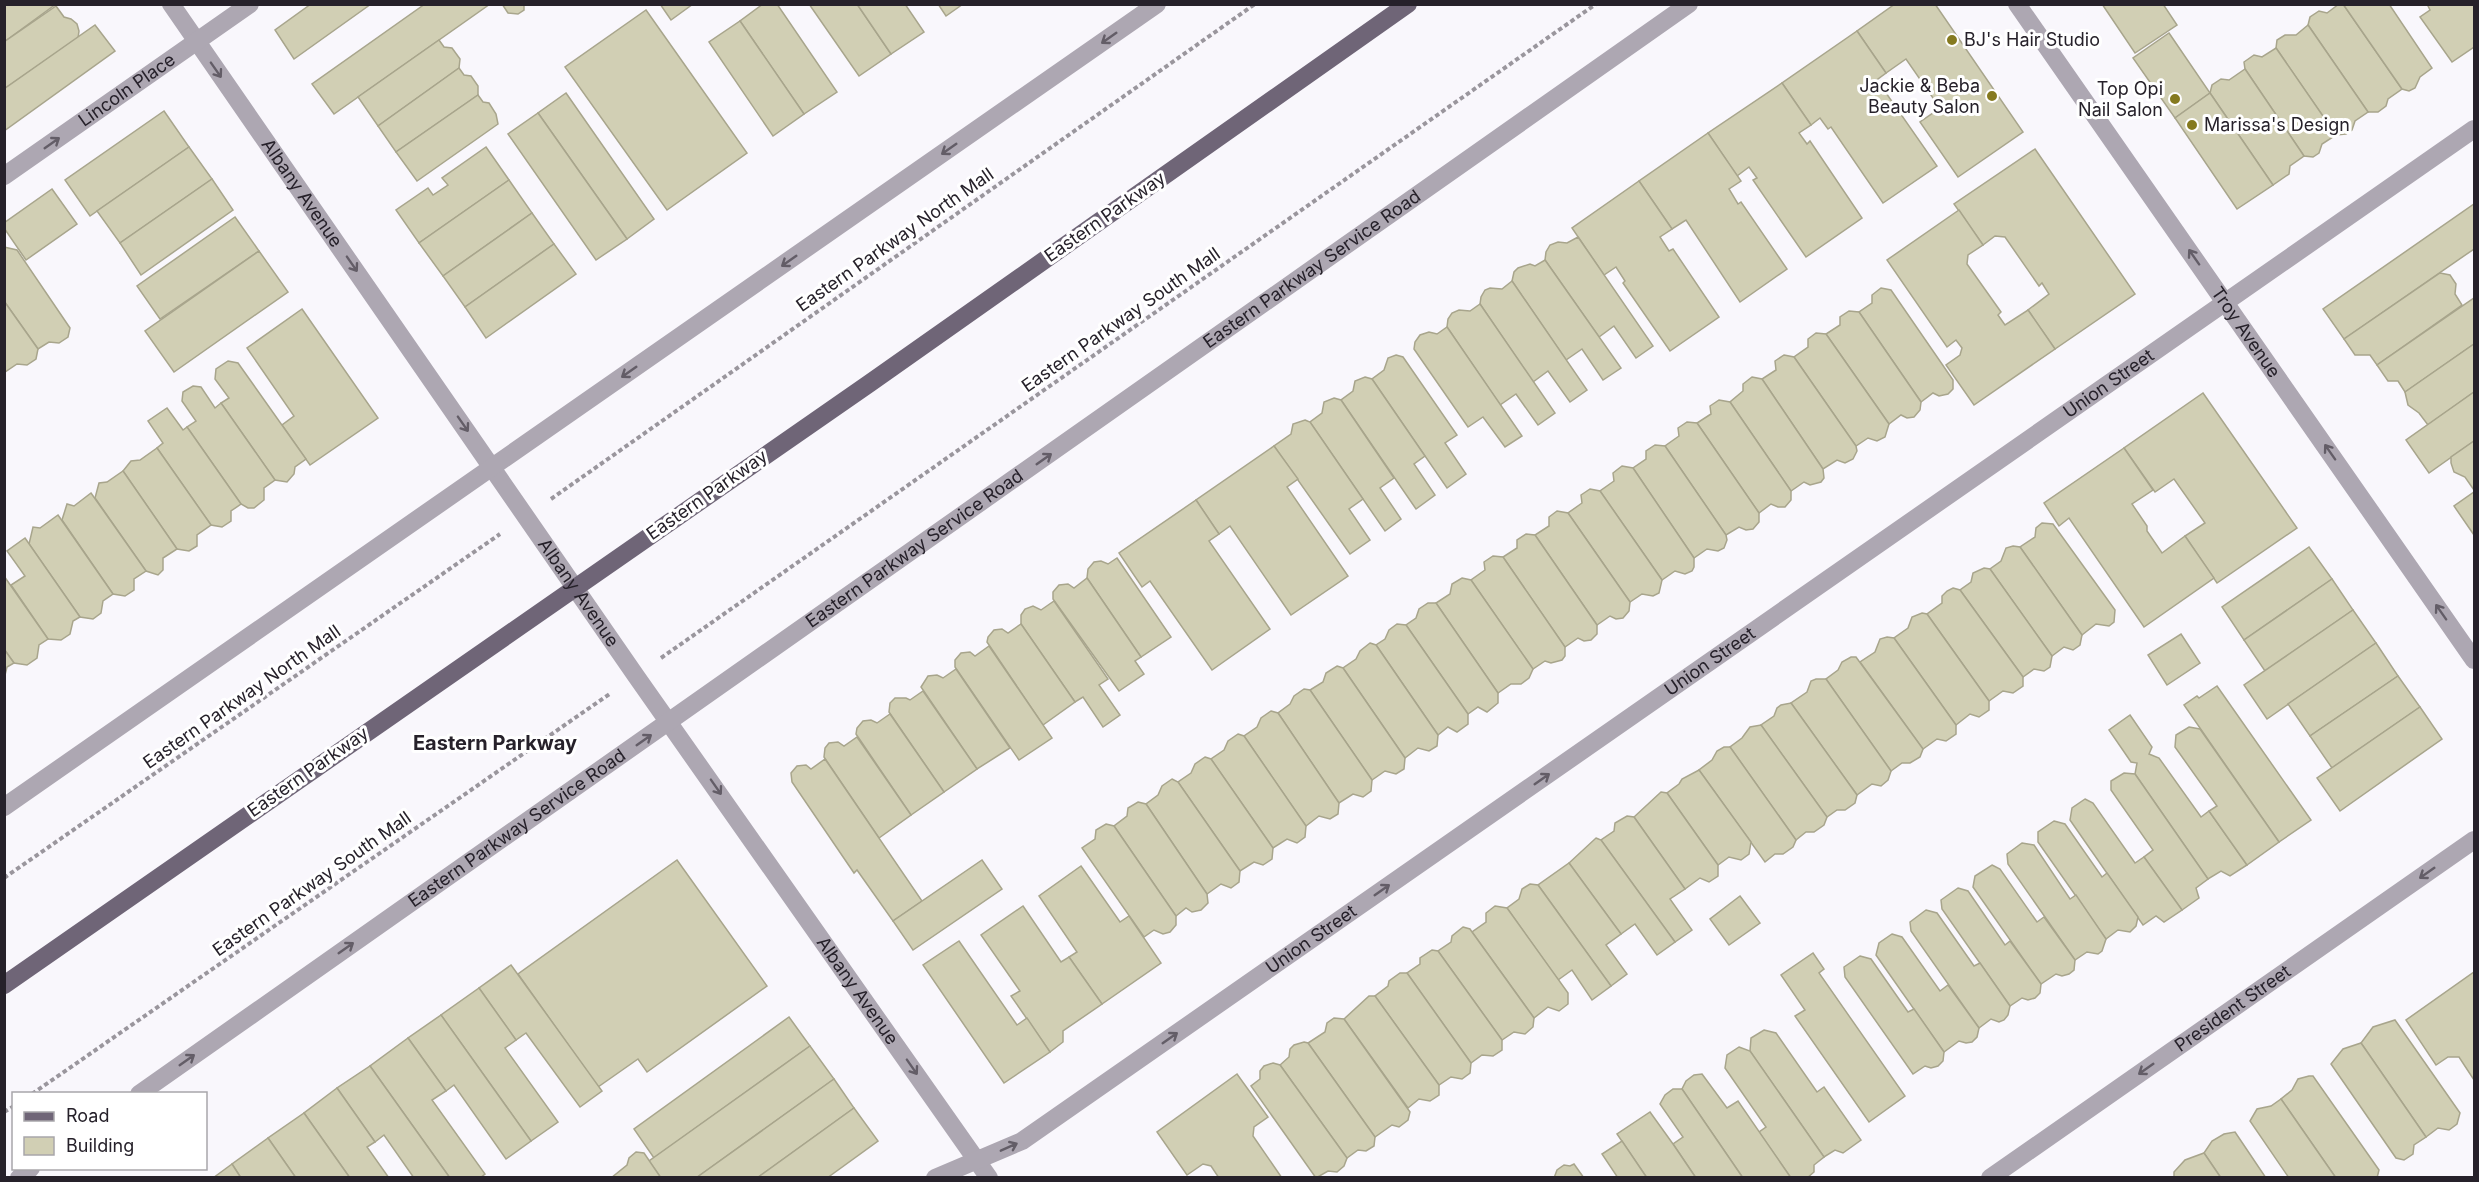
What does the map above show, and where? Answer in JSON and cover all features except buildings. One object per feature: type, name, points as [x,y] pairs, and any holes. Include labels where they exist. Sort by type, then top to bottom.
[{"type":"main road","name":"Eastern Parkway","points":[[4,985],[870,383],[1408,4]]},
{"type":"street","name":"Albany Avenue","points":[[171,4],[989,1178]]},
{"type":"street","name":"Lincoln Place","points":[[4,176],[250,4]]},
{"type":"street","points":[[4,807],[1157,4]]},
{"type":"street","name":"Eastern Parkway Service Road","points":[[142,1092],[1689,4]]},
{"type":"street","name":"Troy Avenue","points":[[2017,4],[2475,660]]},
{"type":"street","name":"Union Street","points":[[935,1178],[1022,1141],[2475,129]]},
{"type":"street","name":"President Street","points":[[1990,1178],[2475,840]]},
{"type":"path","name":"Eastern Parkway North Mall","points":[[550,499],[1255,4]]},
{"type":"path","name":"Eastern Parkway South Mall","points":[[662,658],[1596,4]]},
{"type":"path","name":"Eastern Parkway North Mall","points":[[4,878],[495,537]]},
{"type":"path","name":"Eastern Parkway South Mall","points":[[35,1092],[606,696]]},
{"type":"place","name":"BJ's Hair Studio","points":[[1952,40]]},
{"type":"place","name":"Jackie & Beba Beauty Salon","points":[[1992,96]]},
{"type":"place","name":"Top Opi Nail Salon","points":[[2175,99]]},
{"type":"place","name":"Marissa's Design","points":[[2192,125]]},
{"type":"district","name":"Eastern Parkway","points":[[495,743]]}]
